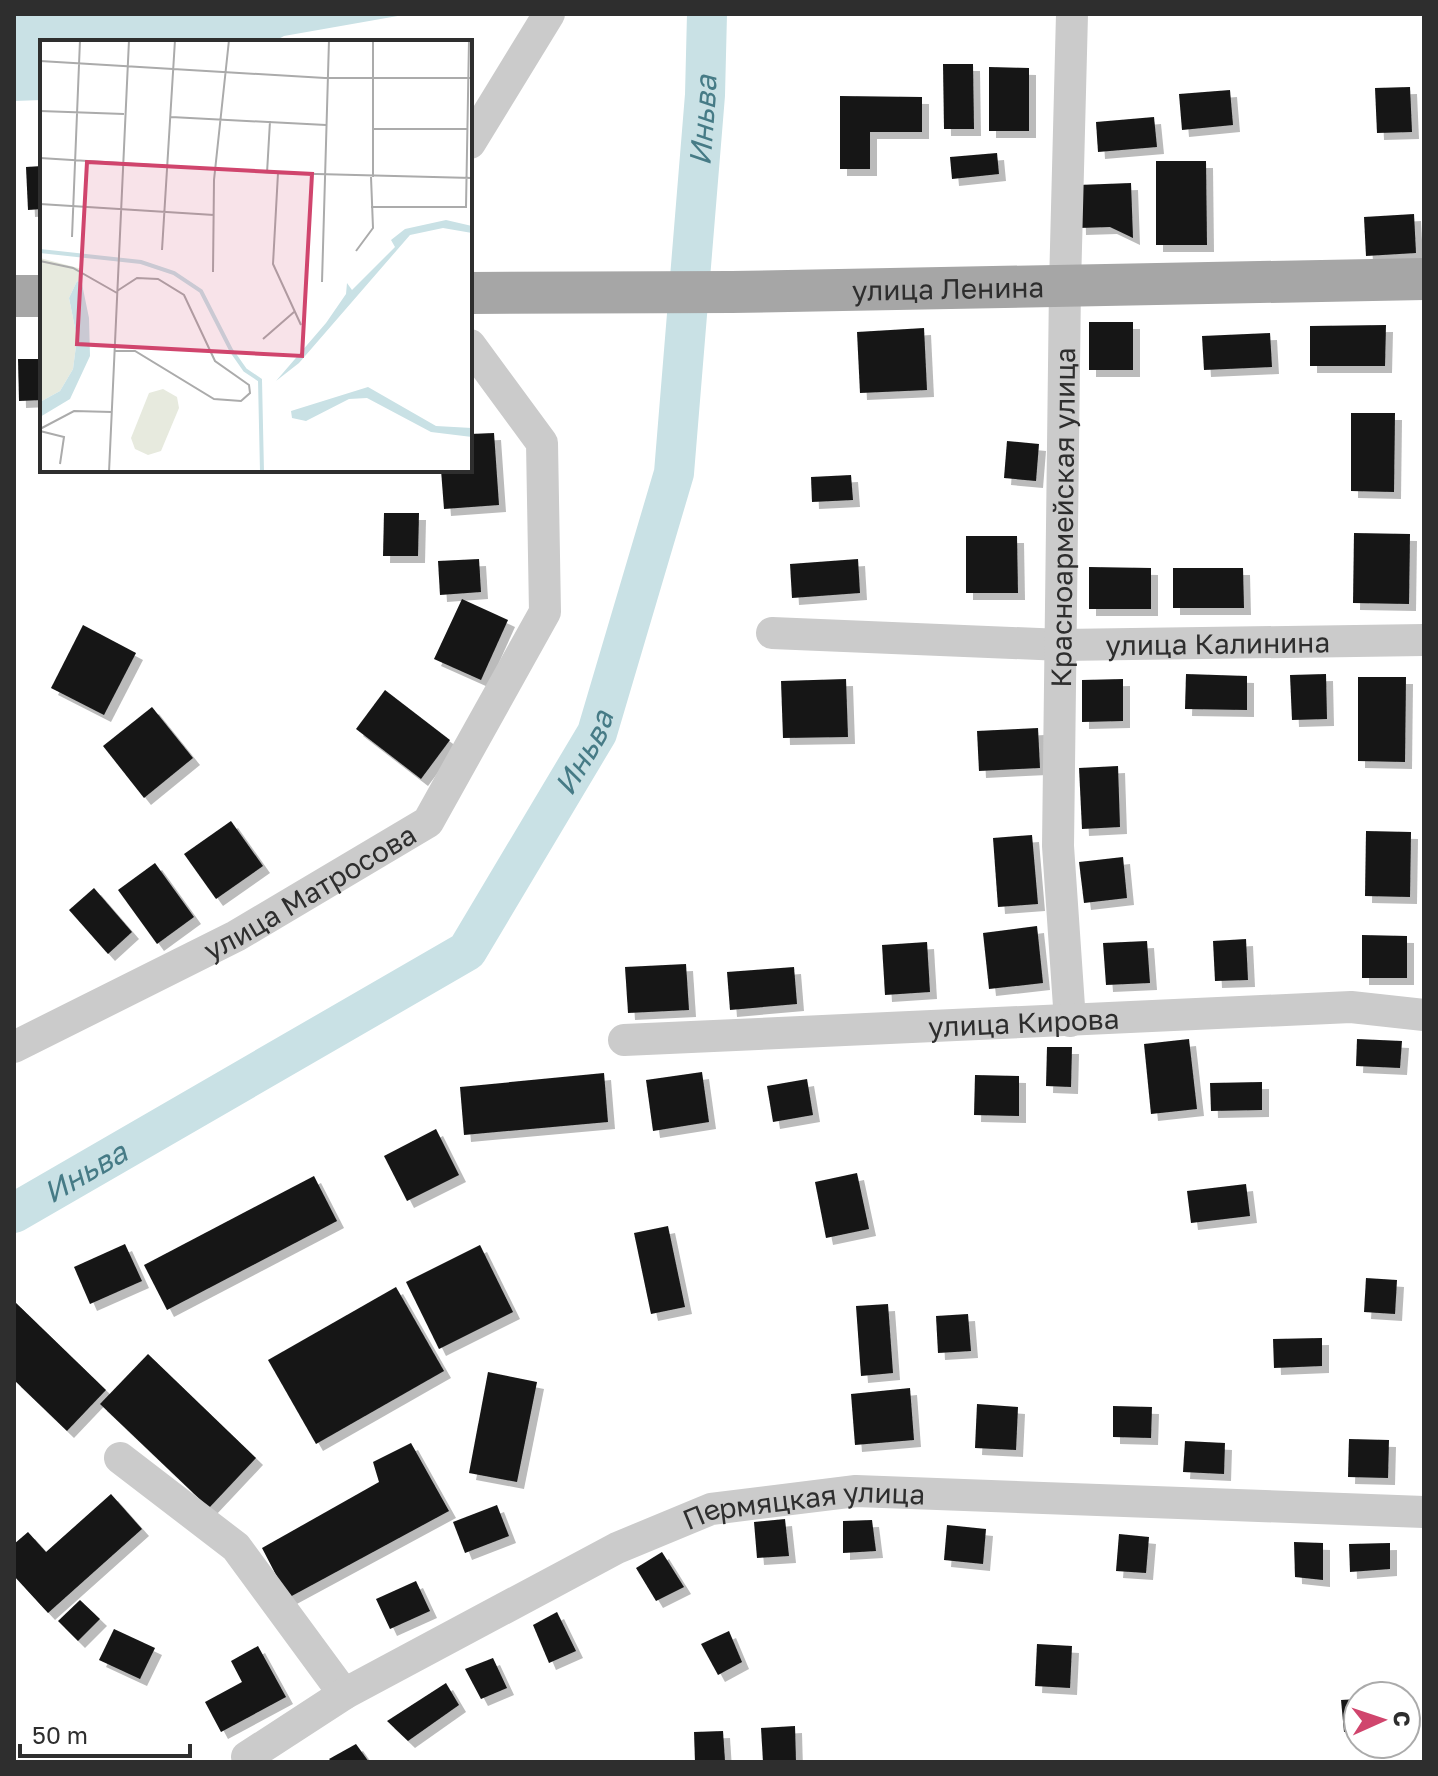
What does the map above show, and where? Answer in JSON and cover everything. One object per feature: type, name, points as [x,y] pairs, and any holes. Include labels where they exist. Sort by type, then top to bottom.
[{"type":"main road","name":"улица Ленина","points":[[472,293],[732,292],[1424,279]]},
{"type":"main road","points":[[14,296],[40,296]]},
{"type":"street","points":[[472,140],[549,14]]},
{"type":"street","name":"Красноармейская улица","points":[[1070,1021],[1058,846],[1065,286],[1072,14]]},
{"type":"street","name":"улица Матросова","points":[[14,1047],[236,936],[428,822],[545,612],[542,443],[472,348]]},
{"type":"street","name":"улица Калинина","points":[[772,633],[1062,645],[1424,640]]},
{"type":"street","name":"улица Кирова","points":[[624,1040],[1351,1007],[1424,1015]]},
{"type":"street","points":[[120,1458],[236,1547],[344,1694]]},
{"type":"street","name":"Пермяцкая улица","points":[[247,1757],[344,1694],[617,1548],[711,1509],[856,1491],[1424,1512]]},
{"type":"water","points":[[14,14],[409,14],[284,36],[277,40],[40,40],[40,100],[14,101]]},
{"type":"building","points":[[943,64],[973,64],[974,129],[944,129]]},
{"type":"building","points":[[989,67],[1029,68],[1029,131],[989,131]]},
{"type":"building","points":[[1410,87],[1412,132],[1377,133],[1375,88]]},
{"type":"building","points":[[1230,90],[1233,125],[1182,130],[1179,94]]},
{"type":"building","points":[[840,96],[922,97],[922,132],[870,132],[870,169],[840,169]]},
{"type":"building","points":[[1154,117],[1157,147],[1098,152],[1096,122]]},
{"type":"building","points":[[997,153],[999,174],[952,179],[950,157]]},
{"type":"building","points":[[1156,161],[1206,161],[1207,245],[1156,245]]},
{"type":"building","points":[[40,166],[40,209],[28,210],[26,167]]},
{"type":"building","points":[[1131,183],[1133,238],[1110,227],[1079,228],[1078,185]]},
{"type":"building","points":[[1414,214],[1416,253],[1366,256],[1364,217]]},
{"type":"building","points":[[1089,322],[1133,322],[1133,370],[1089,370]]},
{"type":"building","points":[[1386,325],[1385,366],[1310,366],[1310,326]]},
{"type":"building","points":[[924,328],[927,390],[860,393],[857,332]]},
{"type":"building","points":[[1270,333],[1272,367],[1204,370],[1202,336]]},
{"type":"building","points":[[18,359],[40,359],[40,400],[19,401]]},
{"type":"building","points":[[1351,413],[1395,413],[1394,492],[1351,491]]},
{"type":"building","points":[[494,433],[499,505],[444,509],[441,472],[472,472],[472,434]]},
{"type":"building","points":[[1007,441],[1039,444],[1036,481],[1004,478]]},
{"type":"building","points":[[851,475],[853,500],[812,502],[811,477]]},
{"type":"building","points":[[384,513],[419,513],[418,556],[383,556]]},
{"type":"building","points":[[1354,533],[1410,534],[1409,604],[1353,603]]},
{"type":"building","points":[[966,536],[1017,536],[1018,593],[966,593]]},
{"type":"building","points":[[479,559],[481,592],[440,595],[438,561]]},
{"type":"building","points":[[858,559],[860,593],[792,598],[790,564]]},
{"type":"building","points":[[1089,567],[1151,568],[1151,609],[1089,609]]},
{"type":"building","points":[[1173,568],[1243,568],[1244,608],[1173,608]]},
{"type":"building","points":[[462,599],[508,620],[481,680],[434,659]]},
{"type":"building","points":[[83,625],[136,653],[104,715],[51,688]]},
{"type":"building","points":[[1186,674],[1247,676],[1247,710],[1185,709]]},
{"type":"building","points":[[1326,674],[1327,719],[1292,720],[1290,675]]},
{"type":"building","points":[[1358,677],[1406,677],[1405,762],[1358,761]]},
{"type":"building","points":[[846,679],[848,737],[783,738],[781,681]]},
{"type":"building","points":[[1123,679],[1123,721],[1082,722],[1082,680]]},
{"type":"building","points":[[385,690],[450,740],[421,779],[356,729]]},
{"type":"building","points":[[152,707],[193,758],[144,798],[103,746]]},
{"type":"building","points":[[1038,728],[1040,768],[979,771],[977,731]]},
{"type":"building","points":[[1118,766],[1120,827],[1082,829],[1079,768]]},
{"type":"building","points":[[231,821],[263,866],[216,899],[184,854]]},
{"type":"building","points":[[1366,831],[1411,832],[1410,897],[1365,896]]},
{"type":"building","points":[[1032,835],[1038,904],[998,907],[993,838]]},
{"type":"building","points":[[1123,857],[1127,898],[1084,903],[1079,862]]},
{"type":"building","points":[[155,863],[194,917],[157,944],[118,890]]},
{"type":"building","points":[[94,888],[132,932],[108,954],[69,910]]},
{"type":"building","points":[[1037,926],[1043,983],[989,989],[983,933]]},
{"type":"building","points":[[1362,935],[1407,936],[1407,978],[1362,978]]},
{"type":"building","points":[[1246,939],[1248,980],[1215,981],[1213,941]]},
{"type":"building","points":[[1147,941],[1150,983],[1106,985],[1103,943]]},
{"type":"building","points":[[927,942],[930,992],[885,995],[882,945]]},
{"type":"building","points":[[686,964],[689,1010],[628,1013],[625,967]]},
{"type":"building","points":[[794,967],[797,1004],[730,1010],[727,972]]},
{"type":"building","points":[[1189,1039],[1197,1109],[1151,1114],[1144,1044]]},
{"type":"building","points":[[1357,1039],[1402,1041],[1400,1068],[1356,1066]]},
{"type":"building","points":[[1047,1047],[1072,1047],[1071,1087],[1046,1086]]},
{"type":"building","points":[[702,1072],[709,1122],[653,1131],[646,1080]]},
{"type":"building","points":[[604,1073],[608,1122],[464,1135],[460,1087]]},
{"type":"building","points":[[975,1075],[1019,1076],[1019,1116],[974,1115]]},
{"type":"building","points":[[807,1079],[813,1115],[773,1122],[767,1086]]},
{"type":"building","points":[[1262,1082],[1262,1110],[1211,1111],[1210,1083]]},
{"type":"building","points":[[436,1129],[459,1175],[407,1201],[384,1156]]},
{"type":"building","points":[[857,1173],[869,1229],[826,1238],[815,1182]]},
{"type":"building","points":[[314,1176],[337,1221],[167,1310],[144,1265]]},
{"type":"building","points":[[1246,1184],[1250,1216],[1191,1223],[1187,1191]]},
{"type":"building","points":[[668,1226],[685,1307],[651,1314],[634,1233]]},
{"type":"building","points":[[125,1244],[142,1281],[90,1304],[74,1267]]},
{"type":"building","points":[[480,1245],[513,1312],[439,1349],[406,1282]]},
{"type":"building","points":[[1366,1278],[1397,1280],[1395,1314],[1364,1312]]},
{"type":"building","points":[[396,1287],[444,1371],[316,1444],[268,1360]]},
{"type":"building","points":[[14,1301],[106,1390],[67,1431],[14,1380]]},
{"type":"building","points":[[888,1304],[893,1373],[861,1376],[856,1306]]},
{"type":"building","points":[[968,1314],[971,1351],[938,1353],[936,1316]]},
{"type":"building","points":[[1322,1338],[1322,1366],[1274,1368],[1273,1339]]},
{"type":"building","points":[[148,1354],[256,1458],[209,1508],[100,1404]]},
{"type":"building","points":[[488,1372],[537,1382],[517,1482],[469,1473]]},
{"type":"building","points":[[910,1388],[914,1440],[855,1445],[851,1394]]},
{"type":"building","points":[[977,1404],[1018,1407],[1016,1450],[975,1448]]},
{"type":"building","points":[[1113,1406],[1152,1407],[1151,1438],[1113,1437]]},
{"type":"building","points":[[1349,1439],[1389,1440],[1388,1478],[1348,1477]]},
{"type":"building","points":[[1185,1441],[1225,1443],[1224,1474],[1183,1472]]},
{"type":"building","points":[[411,1443],[449,1511],[288,1598],[262,1548],[379,1482],[373,1462]]},
{"type":"building","points":[[111,1494],[142,1529],[48,1613],[14,1576],[14,1544],[28,1532],[46,1552]]},
{"type":"building","points":[[497,1505],[509,1536],[465,1553],[453,1522]]},
{"type":"building","points":[[785,1519],[789,1556],[757,1558],[754,1522]]},
{"type":"building","points":[[872,1520],[876,1551],[843,1553],[843,1521]]},
{"type":"building","points":[[947,1525],[986,1529],[983,1564],[944,1560]]},
{"type":"building","points":[[1119,1534],[1149,1537],[1146,1573],[1116,1571]]},
{"type":"building","points":[[1294,1542],[1323,1543],[1323,1580],[1295,1577]]},
{"type":"building","points":[[1390,1543],[1390,1569],[1350,1572],[1349,1544]]},
{"type":"building","points":[[662,1552],[684,1587],[656,1601],[636,1568]]},
{"type":"building","points":[[416,1581],[430,1611],[390,1629],[376,1599]]},
{"type":"building","points":[[80,1600],[100,1619],[78,1641],[58,1621]]},
{"type":"building","points":[[557,1612],[576,1651],[549,1663],[533,1625]]},
{"type":"building","points":[[114,1629],[155,1648],[140,1679],[99,1660]]},
{"type":"building","points":[[729,1631],[742,1662],[718,1675],[701,1644]]},
{"type":"building","points":[[1037,1644],[1072,1646],[1070,1688],[1035,1686]]},
{"type":"building","points":[[258,1646],[286,1697],[221,1732],[205,1702],[242,1682],[231,1661]]},
{"type":"building","points":[[493,1658],[507,1688],[481,1699],[465,1669]]},
{"type":"building","points":[[446,1683],[459,1705],[408,1741],[387,1721]]},
{"type":"building","points":[[795,1726],[796,1762],[763,1762],[761,1728]]},
{"type":"building","points":[[723,1731],[725,1761],[695,1762],[694,1732]]},
{"type":"building","points":[[356,1744],[369,1762],[332,1762],[329,1759]]},
{"type":"waterway","name":"Иньва","points":[[14,1213],[467,951],[597,733],[674,473],[705,95],[707,14]]}]
